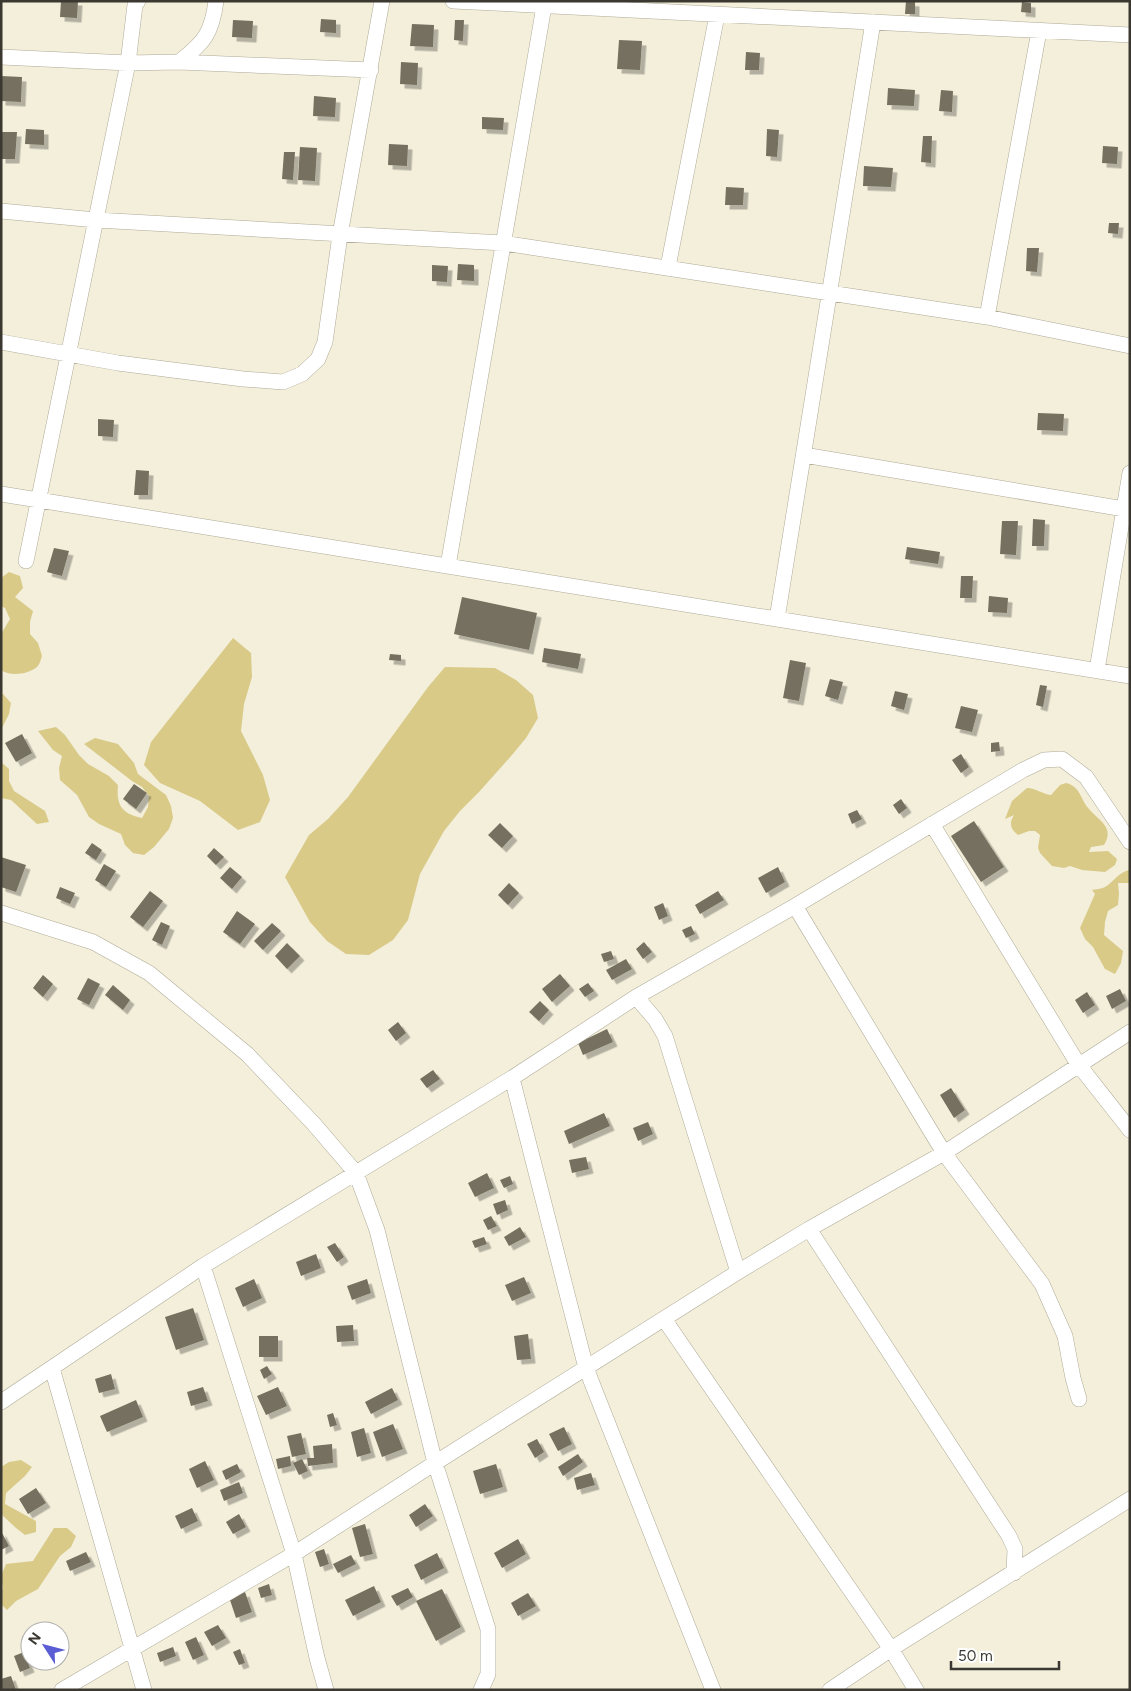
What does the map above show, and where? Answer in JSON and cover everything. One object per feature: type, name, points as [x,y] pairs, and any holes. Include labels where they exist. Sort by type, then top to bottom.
[{"type":"street","points":[[26,560],[128,63],[135,6],[138,1]]},
{"type":"street","points":[[179,62],[201,44],[208,33],[214,17],[216,1]]},
{"type":"street","points":[[1,342],[118,363],[243,380],[283,382],[302,374],[318,359],[325,342],[340,235],[382,1]]},
{"type":"street","points":[[453,1],[1130,35]]},
{"type":"street","points":[[448,566],[544,6]]},
{"type":"street","points":[[668,267],[717,15]]},
{"type":"street","points":[[777,619],[873,22]]},
{"type":"street","points":[[987,317],[1039,31]]},
{"type":"street","points":[[1,57],[128,63],[179,62],[370,70]]},
{"type":"street","points":[[1,211],[96,220],[503,243],[987,317],[1130,346]]},
{"type":"street","points":[[804,455],[1127,509]]},
{"type":"street","points":[[1097,670],[1127,509],[1130,472]]},
{"type":"street","points":[[1,494],[1130,676]]},
{"type":"street","points":[[1,1402],[203,1266],[512,1078],[636,997],[795,906],[1023,770],[1044,760],[1062,759],[1086,777],[1130,842]]},
{"type":"street","points":[[932,824],[1078,1064],[1130,1130]]},
{"type":"street","points":[[795,906],[944,1153],[1042,1284],[1065,1336],[1079,1399]]},
{"type":"street","points":[[1,913],[92,942],[149,973],[247,1054],[313,1123],[356,1173],[377,1230],[435,1463],[488,1629],[488,1674],[481,1690]]},
{"type":"street","points":[[636,997],[655,1019],[665,1036],[738,1272]]},
{"type":"street","points":[[62,1690],[294,1554],[738,1272],[809,1229],[944,1153],[1078,1064],[1130,1032]]},
{"type":"street","points":[[512,1078],[586,1368],[713,1690]]},
{"type":"street","points":[[809,1229],[1009,1536],[1015,1549],[1014,1573]]},
{"type":"street","points":[[203,1266],[294,1554],[326,1690]]},
{"type":"street","points":[[664,1319],[891,1649],[916,1690]]},
{"type":"street","points":[[52,1368],[144,1690]]},
{"type":"street","points":[[830,1690],[891,1649],[1130,1499]]},
{"type":"shaded area","points":[[9,572],[20,576],[23,588],[15,597],[33,611],[30,622],[30,634],[38,643],[42,656],[37,667],[19,674],[1,670],[1,634],[10,619],[5,608],[1,606],[1,578]]},
{"type":"shaded area","points":[[233,638],[251,653],[252,677],[244,704],[241,731],[263,775],[270,800],[260,822],[238,830],[200,801],[160,783],[144,765],[151,742]]},
{"type":"shaded area","points":[[445,667],[495,668],[516,680],[533,695],[538,718],[526,738],[512,755],[444,831],[420,874],[408,920],[393,940],[369,955],[346,954],[327,941],[310,922],[285,877],[309,835],[328,819],[348,797],[428,687]]},
{"type":"shaded area","points":[[1,694],[11,703],[9,714],[1,730]]},
{"type":"shaded area","points":[[56,727],[65,735],[88,764],[109,776],[118,785],[119,803],[125,811],[142,818],[148,807],[149,796],[142,787],[84,744],[95,738],[118,744],[134,763],[138,774],[166,795],[171,806],[173,818],[169,829],[154,847],[144,855],[133,853],[125,845],[121,834],[89,817],[77,795],[60,780],[59,768],[62,756],[53,750],[38,731]]},
{"type":"shaded area","points":[[1,762],[9,769],[9,781],[14,791],[45,811],[49,822],[37,824],[11,800],[1,798]]},
{"type":"shaded area","points":[[1066,783],[1075,787],[1086,805],[1107,829],[1107,839],[1104,845],[1091,847],[1089,852],[1108,851],[1117,859],[1115,865],[1105,872],[1082,870],[1070,866],[1064,868],[1052,866],[1038,848],[1040,835],[1035,831],[1029,831],[1018,835],[1011,826],[1014,815],[1005,819],[1012,801],[1027,788],[1051,795],[1060,785]]},
{"type":"shaded area","points":[[1130,870],[1130,883],[1118,883],[1118,905],[1108,911],[1105,922],[1104,935],[1123,951],[1121,963],[1115,974],[1105,969],[1080,928],[1095,894],[1092,890],[1105,887],[1119,875]]},
{"type":"shaded area","points":[[21,1460],[32,1467],[6,1493],[5,1504],[36,1521],[36,1532],[25,1535],[1,1514],[1,1467],[9,1462]]},
{"type":"shaded area","points":[[54,1528],[67,1528],[76,1536],[71,1547],[60,1556],[38,1589],[16,1601],[7,1610],[1,1604],[3,1588],[1,1576],[6,1564],[33,1561]]},
{"type":"building","points":[[61,1],[78,1],[77,18],[60,17]]},
{"type":"building","points":[[906,1],[915,2],[915,14],[905,14]]},
{"type":"building","points":[[1022,2],[1031,3],[1031,13],[1021,12]]},
{"type":"building","points":[[321,19],[336,20],[336,33],[320,32]]},
{"type":"building","points":[[233,20],[253,21],[252,38],[232,37]]},
{"type":"building","points":[[455,20],[464,20],[463,41],[454,40]]},
{"type":"building","points":[[412,24],[434,25],[433,47],[410,46]]},
{"type":"building","points":[[619,40],[642,41],[640,70],[617,69]]},
{"type":"building","points":[[746,52],[760,53],[759,70],[745,70]]},
{"type":"building","points":[[401,62],[418,63],[417,85],[400,84]]},
{"type":"building","points":[[1,76],[22,77],[21,102],[1,101]]},
{"type":"building","points":[[888,88],[915,90],[914,106],[887,105]]},
{"type":"building","points":[[941,90],[953,91],[952,112],[939,111]]},
{"type":"building","points":[[314,96],[336,98],[335,117],[313,116]]},
{"type":"building","points":[[482,117],[504,118],[503,130],[482,129]]},
{"type":"building","points":[[26,129],[44,130],[44,145],[25,144]]},
{"type":"building","points":[[767,129],[779,130],[777,157],[766,156]]},
{"type":"building","points":[[1,132],[17,132],[15,159],[1,159]]},
{"type":"building","points":[[923,136],[932,136],[931,163],[921,162]]},
{"type":"building","points":[[389,144],[408,145],[407,166],[388,165]]},
{"type":"building","points":[[1103,146],[1118,147],[1117,164],[1102,163]]},
{"type":"building","points":[[300,147],[317,148],[315,181],[298,180]]},
{"type":"building","points":[[284,152],[295,152],[293,180],[282,179]]},
{"type":"building","points":[[864,166],[893,168],[891,187],[863,186]]},
{"type":"building","points":[[726,187],[744,188],[743,205],[725,205]]},
{"type":"building","points":[[1109,223],[1119,223],[1118,234],[1108,233]]},
{"type":"building","points":[[1027,248],[1039,248],[1037,272],[1026,271]]},
{"type":"building","points":[[458,264],[474,265],[474,281],[457,280]]},
{"type":"building","points":[[432,265],[448,266],[447,282],[432,281]]},
{"type":"building","points":[[1038,413],[1064,414],[1063,431],[1037,430]]},
{"type":"building","points":[[98,419],[114,420],[113,437],[98,436]]},
{"type":"building","points":[[136,470],[149,471],[148,495],[134,495]]},
{"type":"building","points":[[1033,519],[1045,520],[1044,546],[1032,546]]},
{"type":"building","points":[[1002,521],[1018,521],[1016,555],[1000,554]]},
{"type":"building","points":[[907,547],[940,552],[938,564],[905,559]]},
{"type":"building","points":[[54,548],[69,551],[62,576],[47,572]]},
{"type":"building","points":[[961,576],[973,576],[972,598],[960,598]]},
{"type":"building","points":[[989,596],[1008,598],[1007,613],[988,612]]},
{"type":"building","points":[[462,597],[537,613],[529,650],[454,634]]},
{"type":"building","points":[[544,648],[581,654],[578,669],[542,662]]},
{"type":"building","points":[[390,654],[401,655],[401,661],[389,660]]},
{"type":"building","points":[[790,660],[806,663],[799,701],[783,698]]},
{"type":"building","points":[[830,679],[843,682],[838,700],[825,696]]},
{"type":"building","points":[[1040,685],[1047,686],[1043,707],[1036,705]]},
{"type":"building","points":[[895,691],[908,694],[904,710],[891,706]]},
{"type":"building","points":[[961,706],[978,710],[972,732],[955,728]]},
{"type":"building","points":[[22,734],[32,753],[16,762],[5,743]]},
{"type":"building","points":[[999,742],[1000,751],[991,752],[991,743]]},
{"type":"building","points":[[961,754],[969,767],[961,773],[952,760]]},
{"type":"building","points":[[134,784],[147,793],[136,809],[123,799]]},
{"type":"building","points":[[901,799],[907,808],[899,814],[893,805]]},
{"type":"building","points":[[857,810],[862,819],[852,824],[848,814]]},
{"type":"building","points":[[974,821],[1004,867],[981,882],[951,836]]},
{"type":"building","points":[[500,823],[513,836],[502,848],[488,835]]},
{"type":"building","points":[[92,843],[102,850],[96,860],[85,853]]},
{"type":"building","points":[[214,848],[224,857],[216,865],[207,856]]},
{"type":"building","points":[[1,857],[26,865],[16,892],[1,887]]},
{"type":"building","points":[[104,864],[116,871],[106,887],[95,880]]},
{"type":"building","points":[[230,867],[242,877],[232,889],[220,878]]},
{"type":"building","points":[[778,867],[785,882],[766,893],[758,878]]},
{"type":"building","points":[[509,883],[519,893],[508,905],[498,895]]},
{"type":"building","points":[[60,887],[75,893],[70,904],[56,898]]},
{"type":"building","points":[[150,891],[163,901],[143,927],[130,917]]},
{"type":"building","points":[[718,891],[724,900],[700,914],[695,905]]},
{"type":"building","points":[[663,903],[668,916],[659,920],[654,907]]},
{"type":"building","points":[[237,911],[255,924],[240,944],[223,932]]},
{"type":"building","points":[[161,922],[170,926],[162,945],[152,940]]},
{"type":"building","points":[[272,923],[281,931],[263,950],[254,941]]},
{"type":"building","points":[[691,926],[695,934],[686,938],[682,930]]},
{"type":"building","points":[[644,942],[652,952],[643,959],[636,949]]},
{"type":"building","points":[[287,943],[300,956],[287,969],[275,956]]},
{"type":"building","points":[[611,951],[614,959],[604,962],[601,954]]},
{"type":"building","points":[[626,959],[632,969],[612,980],[606,970]]},
{"type":"building","points":[[560,974],[570,986],[552,1002],[542,989]]},
{"type":"building","points":[[43,975],[53,984],[43,997],[33,988]]},
{"type":"building","points":[[88,978],[100,984],[89,1005],[77,999]]},
{"type":"building","points":[[588,983],[594,991],[585,997],[579,989]]},
{"type":"building","points":[[113,985],[130,1000],[123,1010],[105,995]]},
{"type":"building","points":[[1120,989],[1126,1001],[1112,1009],[1106,996]]},
{"type":"building","points":[[1087,992],[1095,1005],[1083,1013],[1075,1000]]},
{"type":"building","points":[[540,1001],[549,1010],[539,1021],[529,1012]]},
{"type":"building","points":[[398,1022],[406,1033],[396,1041],[388,1030]]},
{"type":"building","points":[[607,1029],[613,1042],[583,1055],[578,1043]]},
{"type":"building","points":[[433,1070],[440,1079],[427,1088],[420,1079]]},
{"type":"building","points":[[951,1088],[965,1110],[954,1118],[940,1095]]},
{"type":"building","points":[[604,1113],[610,1126],[569,1144],[564,1131]]},
{"type":"building","points":[[648,1122],[653,1134],[638,1141],[633,1128]]},
{"type":"building","points":[[586,1157],[589,1169],[572,1173],[569,1160]]},
{"type":"building","points":[[487,1173],[494,1188],[475,1197],[468,1183]]},
{"type":"building","points":[[510,1176],[513,1184],[504,1188],[500,1180]]},
{"type":"building","points":[[505,1200],[508,1210],[497,1215],[493,1204]]},
{"type":"building","points":[[491,1216],[497,1226],[488,1230],[483,1220]]},
{"type":"building","points":[[520,1227],[526,1237],[509,1246],[504,1237]]},
{"type":"building","points":[[484,1237],[487,1244],[475,1248],[472,1241]]},
{"type":"building","points":[[335,1243],[344,1257],[337,1262],[327,1247]]},
{"type":"building","points":[[316,1254],[321,1268],[301,1276],[296,1262]]},
{"type":"building","points":[[524,1277],[531,1293],[512,1301],[505,1285]]},
{"type":"building","points":[[254,1279],[262,1298],[243,1307],[235,1288]]},
{"type":"building","points":[[367,1279],[371,1293],[352,1300],[347,1286]]},
{"type":"building","points":[[193,1308],[204,1340],[176,1350],[165,1317]]},
{"type":"building","points":[[353,1325],[354,1341],[337,1342],[336,1326]]},
{"type":"building","points":[[528,1334],[531,1359],[517,1360],[514,1336]]},
{"type":"building","points":[[259,1336],[278,1336],[278,1357],[259,1357]]},
{"type":"building","points":[[267,1366],[272,1374],[264,1379],[260,1370]]},
{"type":"building","points":[[111,1374],[115,1389],[99,1393],[95,1379]]},
{"type":"building","points":[[203,1387],[208,1401],[191,1406],[187,1392]]},
{"type":"building","points":[[278,1387],[287,1406],[266,1415],[257,1396]]},
{"type":"building","points":[[392,1388],[398,1400],[371,1414],[365,1402]]},
{"type":"building","points":[[136,1400],[143,1417],[107,1432],[100,1416]]},
{"type":"building","points":[[333,1413],[337,1425],[330,1427],[327,1415]]},
{"type":"building","points":[[393,1424],[403,1449],[382,1457],[373,1432]]},
{"type":"building","points":[[564,1427],[572,1444],[558,1451],[549,1434]]},
{"type":"building","points":[[364,1428],[371,1453],[357,1457],[351,1432]]},
{"type":"building","points":[[301,1433],[306,1454],[292,1457],[287,1436]]},
{"type":"building","points":[[537,1439],[544,1452],[535,1458],[527,1444]]},
{"type":"building","points":[[332,1444],[333,1463],[308,1466],[307,1458],[314,1458],[313,1446]]},
{"type":"building","points":[[578,1454],[583,1462],[563,1476],[558,1467]]},
{"type":"building","points":[[290,1456],[291,1466],[278,1469],[276,1459]]},
{"type":"building","points":[[302,1459],[308,1471],[299,1475],[293,1463]]},
{"type":"building","points":[[205,1461],[214,1480],[197,1488],[189,1469]]},
{"type":"building","points":[[237,1464],[241,1472],[226,1480],[222,1471]]},
{"type":"building","points":[[496,1464],[503,1487],[480,1494],[473,1471]]},
{"type":"building","points":[[591,1473],[595,1485],[577,1490],[574,1478]]},
{"type":"building","points":[[239,1482],[243,1493],[224,1501],[220,1490]]},
{"type":"building","points":[[36,1488],[46,1503],[28,1514],[19,1499]]},
{"type":"building","points":[[425,1504],[433,1516],[416,1527],[409,1515]]},
{"type":"building","points":[[192,1508],[198,1521],[181,1529],[175,1516]]},
{"type":"building","points":[[239,1514],[246,1527],[233,1534],[226,1522]]},
{"type":"building","points":[[365,1524],[373,1554],[360,1557],[352,1528]]},
{"type":"building","points":[[1,1531],[9,1546],[1,1550]]},
{"type":"building","points":[[518,1539],[526,1554],[502,1568],[494,1553]]},
{"type":"building","points":[[324,1549],[329,1564],[320,1567],[315,1552]]},
{"type":"building","points":[[86,1552],[91,1562],[70,1571],[66,1561]]},
{"type":"building","points":[[437,1553],[444,1568],[421,1580],[414,1565]]},
{"type":"building","points":[[351,1555],[356,1564],[338,1573],[333,1564]]},
{"type":"building","points":[[269,1584],[272,1595],[261,1598],[258,1588]]},
{"type":"building","points":[[374,1586],[381,1602],[353,1616],[345,1600]]},
{"type":"building","points":[[408,1588],[413,1597],[397,1606],[391,1596]]},
{"type":"building","points":[[442,1589],[461,1627],[436,1641],[416,1601]]},
{"type":"building","points":[[245,1592],[252,1612],[236,1618],[229,1597]]},
{"type":"building","points":[[528,1593],[536,1606],[518,1616],[511,1603]]},
{"type":"building","points":[[218,1625],[226,1638],[212,1646],[204,1632]]},
{"type":"building","points":[[196,1637],[204,1655],[193,1660],[185,1642]]},
{"type":"building","points":[[173,1647],[176,1656],[160,1662],[157,1653]]},
{"type":"building","points":[[240,1649],[245,1663],[239,1665],[233,1652]]},
{"type":"building","points":[[20,1654],[20,1671],[22,1671],[20,1672],[14,1656]]},
{"type":"building","points":[[11,1676],[16,1690],[2,1690],[1,1679]]}]
